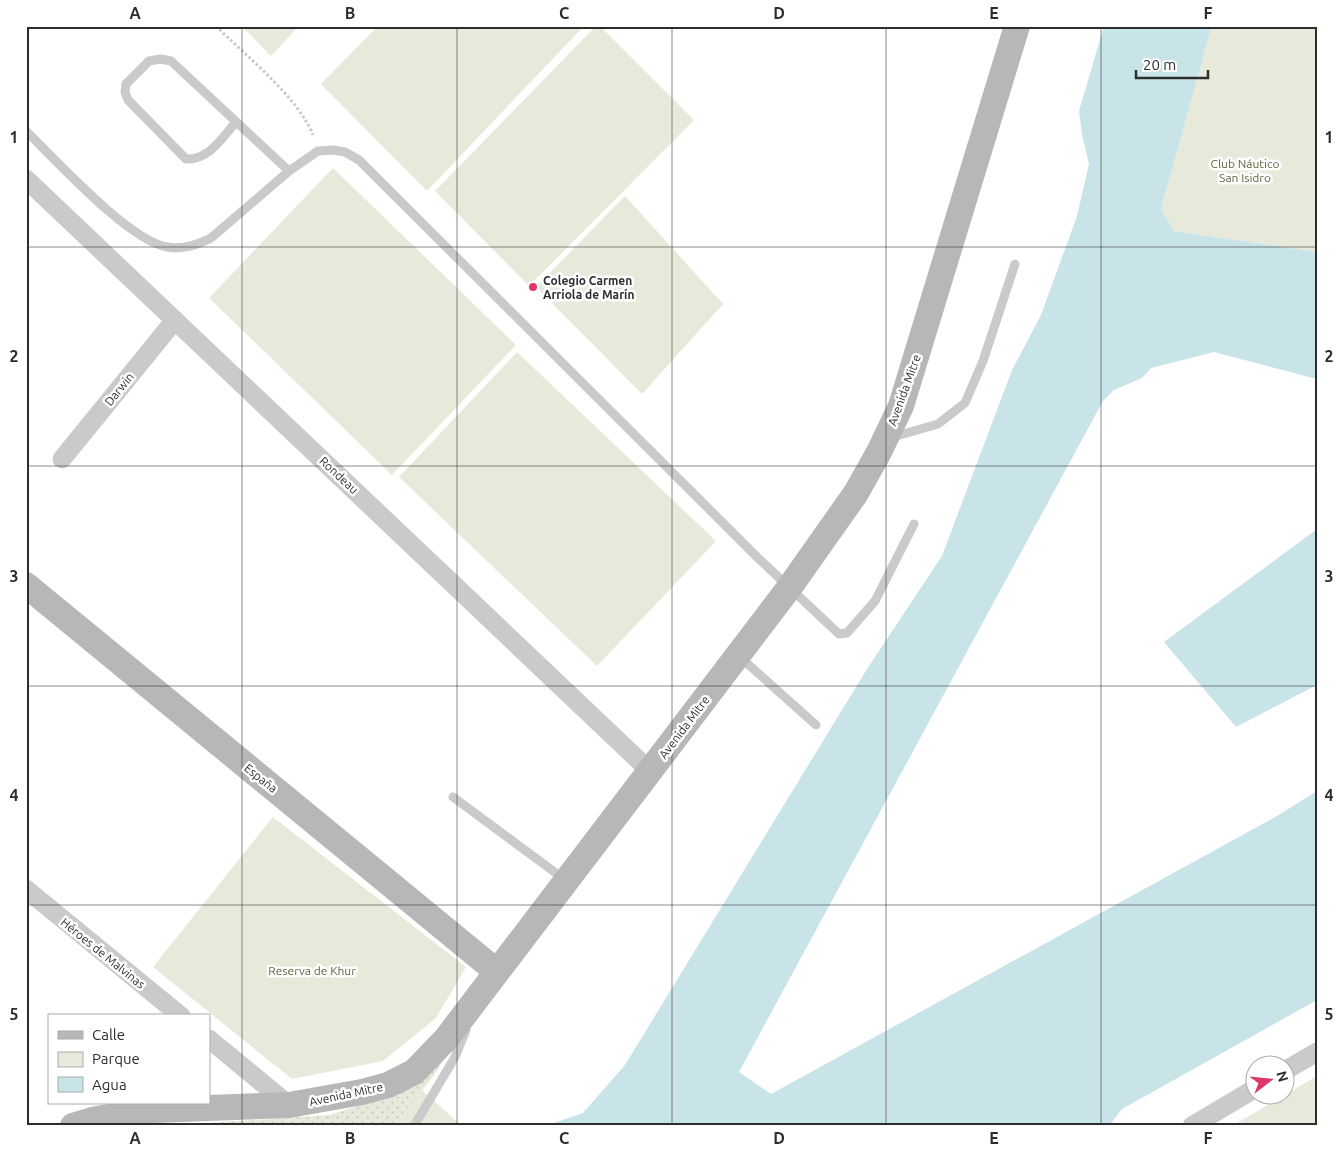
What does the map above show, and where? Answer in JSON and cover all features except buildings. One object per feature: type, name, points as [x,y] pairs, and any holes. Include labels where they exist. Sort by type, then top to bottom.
[{"type":"street","name":"Avenida Mitre","points":[[73,1126],[96,1119],[154,1110],[289,1105],[362,1092],[388,1085],[414,1072],[446,1039],[489,980],[651,772],[789,588],[856,493],[901,406],[1017,26]]},
{"type":"street","name":"Rondeau","points":[[26,179],[651,772]]},
{"type":"street","name":"Darwin","points":[[62,459],[175,320]]},
{"type":"street","name":"España","points":[[26,585],[489,980]]},
{"type":"street","name":"Héroes de Malvinas","points":[[26,889],[179,1014]]},
{"type":"street","points":[[210,1040],[289,1105]]},
{"type":"street","points":[[1296,1064],[1317,1052]]},
{"type":"street","points":[[1192,1126],[1246,1094]]},
{"type":"lane","points":[[236,122],[208,153],[196,159],[186,159],[128,100],[125,92],[126,84],[149,61],[162,59],[171,61],[289,171]]},
{"type":"lane","points":[[26,131],[118,220],[150,242],[165,247],[179,248],[196,245],[211,238],[289,171],[318,151],[332,150],[345,152],[359,160],[789,588],[839,634],[847,634],[875,601],[914,524]]},
{"type":"lane","points":[[885,439],[938,424],[965,403],[984,361],[1015,264]]},
{"type":"lane","points":[[738,655],[816,725]]},
{"type":"lane","points":[[453,797],[566,881]]},
{"type":"lane","points":[[414,1126],[455,1057],[489,980]]},
{"type":"path","points":[[216,26],[302,113],[313,133],[318,151]]},
{"type":"green space","points":[[242,26],[299,26],[271,56]]},
{"type":"green space","points":[[378,26],[584,26],[427,191],[321,84]]},
{"type":"green space","points":[[596,26],[600,26],[694,120],[529,286],[435,191]]},
{"type":"green space","name":"Club Náutico San Isidro","points":[[1212,26],[1317,26],[1317,252],[1174,231],[1161,209]]},
{"type":"green space","points":[[333,168],[516,345],[392,475],[209,298]]},
{"type":"green space","points":[[625,196],[723,304],[642,394],[536,287]]},
{"type":"green space","points":[[517,352],[716,541],[597,666],[399,477]]},
{"type":"green space","name":"Reserva de Khur","points":[[273,817],[466,967],[436,1018],[383,1061],[292,1079],[153,967]]},
{"type":"green space","points":[[459,1036],[432,1078],[396,1123],[387,1126],[163,1126],[329,1115],[401,1092]]},
{"type":"green space","points":[[1317,1076],[1317,1126],[1232,1126],[1269,1104],[1296,1104],[1296,1088]]},
{"type":"green space","points":[[422,1090],[462,1126],[387,1126],[396,1123]]},
{"type":"water","points":[[1104,26],[1212,26],[1161,209],[1174,231],[1317,252],[1317,379],[1214,352],[1151,368],[1142,378],[1114,390],[1103,401],[739,1072],[771,1094],[1277,816],[1317,791],[1317,1000],[1122,1109],[1109,1126],[545,1126],[583,1113],[625,1065],[867,669],[942,556],[1012,370],[1041,315],[1077,216],[1089,164],[1082,135],[1079,111]]},
{"type":"water","points":[[1317,529],[1317,685],[1236,727],[1164,642]]},
{"type":"place","name":"Colegio Carmen Arriola de Marín","points":[[533,287]]}]
